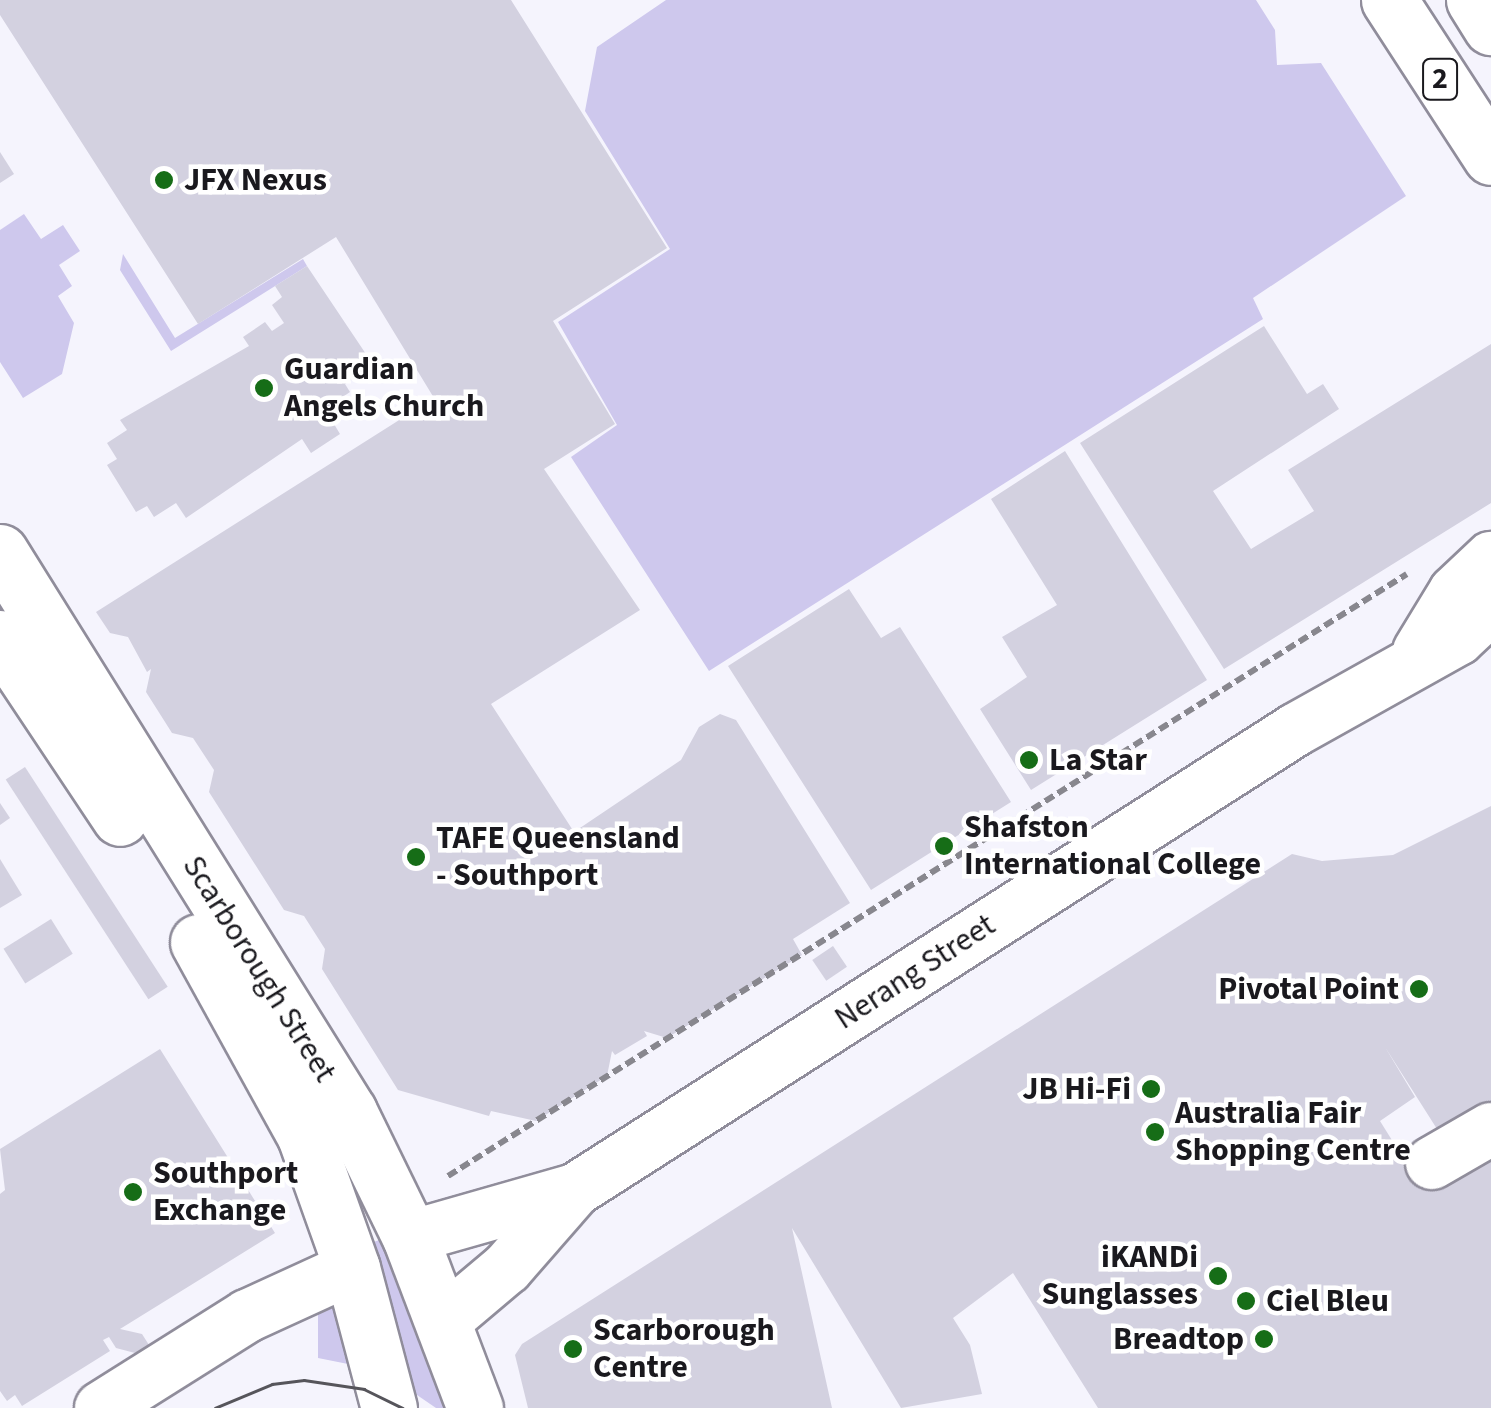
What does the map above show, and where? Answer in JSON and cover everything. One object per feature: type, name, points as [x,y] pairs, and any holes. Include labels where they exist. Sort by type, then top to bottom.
[{"type":"main road","name":"2","points":[[1389,0],[1491,157]]},
{"type":"main road","name":"2","points":[[1474,0],[1491,27]]},
{"type":"main road","name":"Scarborough Street","points":[[2,561],[312,1052],[404,1224],[475,1408]]},
{"type":"main road","name":"Scarborough Street","points":[[0,638],[252,1031],[305,1136],[352,1268],[389,1408]]},
{"type":"street","name":"Nerang Street","points":[[1411,665],[1455,592],[1491,558]]},
{"type":"street","name":"Nerang Street","points":[[444,1321],[508,1268],[575,1190],[1278,741],[1458,639],[1491,608]]},
{"type":"street","points":[[1432,1163],[1491,1129]]},
{"type":"street","name":"Nerang Street","points":[[404,1224],[575,1190]]},
{"type":"street","points":[[101,1408],[247,1316],[352,1268]]},
{"type":"path","points":[[404,1224],[458,1165],[1423,564]]},
{"type":"shaded area","points":[[666,0],[1256,0],[1275,30],[1277,65],[1321,63],[1406,196],[1253,298],[1263,319],[709,671],[571,457],[617,425],[558,322],[670,249],[585,111],[597,47]]},
{"type":"shaded area","points":[[24,214],[41,239],[63,225],[80,251],[59,265],[72,286],[58,296],[74,323],[62,374],[23,398],[0,362],[0,230]]},
{"type":"shaded area","points":[[123,254],[175,338],[303,259],[307,266],[171,351],[120,270]]},
{"type":"shaded area","points":[[391,1236],[459,1408],[436,1408],[398,1382],[362,1246]]},
{"type":"shaded area","points":[[333,1301],[358,1366],[318,1358],[318,1308]]},
{"type":"building","points":[[0,0],[511,0],[667,248],[553,321],[615,424],[544,469],[640,610],[491,704],[574,832],[681,760],[699,727],[720,714],[736,720],[850,903],[793,939],[802,955],[667,1038],[644,1031],[647,1036],[615,1055],[612,1051],[607,1076],[536,1121],[491,1111],[489,1116],[398,1090],[322,969],[325,949],[304,916],[284,910],[209,792],[214,770],[193,738],[172,733],[146,692],[151,669],[147,672],[128,637],[110,633],[96,612],[434,398],[336,237],[198,324],[0,15]]},
{"type":"building","points":[[0,152],[14,174],[0,183]]},
{"type":"building","name":"Guardian Angels Church","points":[[307,266],[374,366],[345,384],[350,392],[325,409],[340,434],[311,453],[302,439],[186,518],[176,503],[154,517],[147,506],[136,512],[107,465],[117,459],[107,443],[127,430],[120,420],[249,346],[243,337],[265,322],[272,331],[284,323],[272,305],[282,297],[275,286]]},
{"type":"building","points":[[1264,326],[1307,394],[1323,384],[1339,409],[1213,491],[1251,549],[1314,511],[1288,470],[1491,344],[1491,503],[1224,669],[1080,443]]},
{"type":"building","points":[[1065,451],[1207,680],[1031,790],[980,709],[1027,677],[1002,637],[1057,605],[991,499]]},
{"type":"building","points":[[849,589],[881,638],[900,627],[1011,802],[871,890],[728,666]]},
{"type":"building","points":[[25,767],[168,987],[148,999],[6,780]]},
{"type":"building","points":[[0,803],[10,818],[0,825]]},
{"type":"building","name":"Australia Fair Shopping Centre","points":[[1491,806],[1491,1111],[1462,1129],[1454,1118],[1437,1129],[1385,1047],[1415,1097],[1380,1121],[1420,1185],[1491,1143],[1491,1408],[1098,1408],[1013,1273],[953,1318],[970,1345],[982,1394],[901,1408],[792,1228],[832,1408],[528,1408],[515,1355],[522,1344],[1292,854],[1322,861],[1393,855]]},
{"type":"building","points":[[0,859],[22,895],[0,908]]},
{"type":"building","points":[[51,919],[73,954],[25,983],[4,949]]},
{"type":"building","points":[[833,946],[847,967],[826,981],[812,960]]},
{"type":"building","name":"Southport Exchange","points":[[160,1049],[275,1233],[120,1329],[142,1334],[149,1345],[135,1353],[116,1348],[109,1337],[103,1340],[110,1351],[22,1406],[15,1395],[7,1401],[0,1391],[0,1194],[5,1190],[0,1149]]},
{"type":"tram line","points":[[215,1408],[272,1384],[304,1380],[364,1389],[403,1408]]},
{"type":"place","name":"JFX Nexus","points":[[164,180]]},
{"type":"place","name":"Guardian Angels Church","points":[[264,388]]},
{"type":"place","name":"La Star","points":[[1029,760]]},
{"type":"place","name":"Shafston International College","points":[[944,846]]},
{"type":"place","name":"TAFE Queensland - Southport","points":[[416,857]]},
{"type":"place","name":"Pivotal Point","points":[[1419,989]]},
{"type":"place","name":"JB Hi-Fi","points":[[1151,1089]]},
{"type":"place","name":"Australia Fair Shopping Centre","points":[[1155,1132]]},
{"type":"place","name":"Southport Exchange","points":[[133,1192]]},
{"type":"place","name":"iKANDi Sunglasses","points":[[1218,1276]]},
{"type":"place","name":"Ciel Bleu","points":[[1246,1301]]},
{"type":"place","name":"Breadtop","points":[[1264,1339]]},
{"type":"place","name":"Scarborough Centre","points":[[573,1349]]}]
